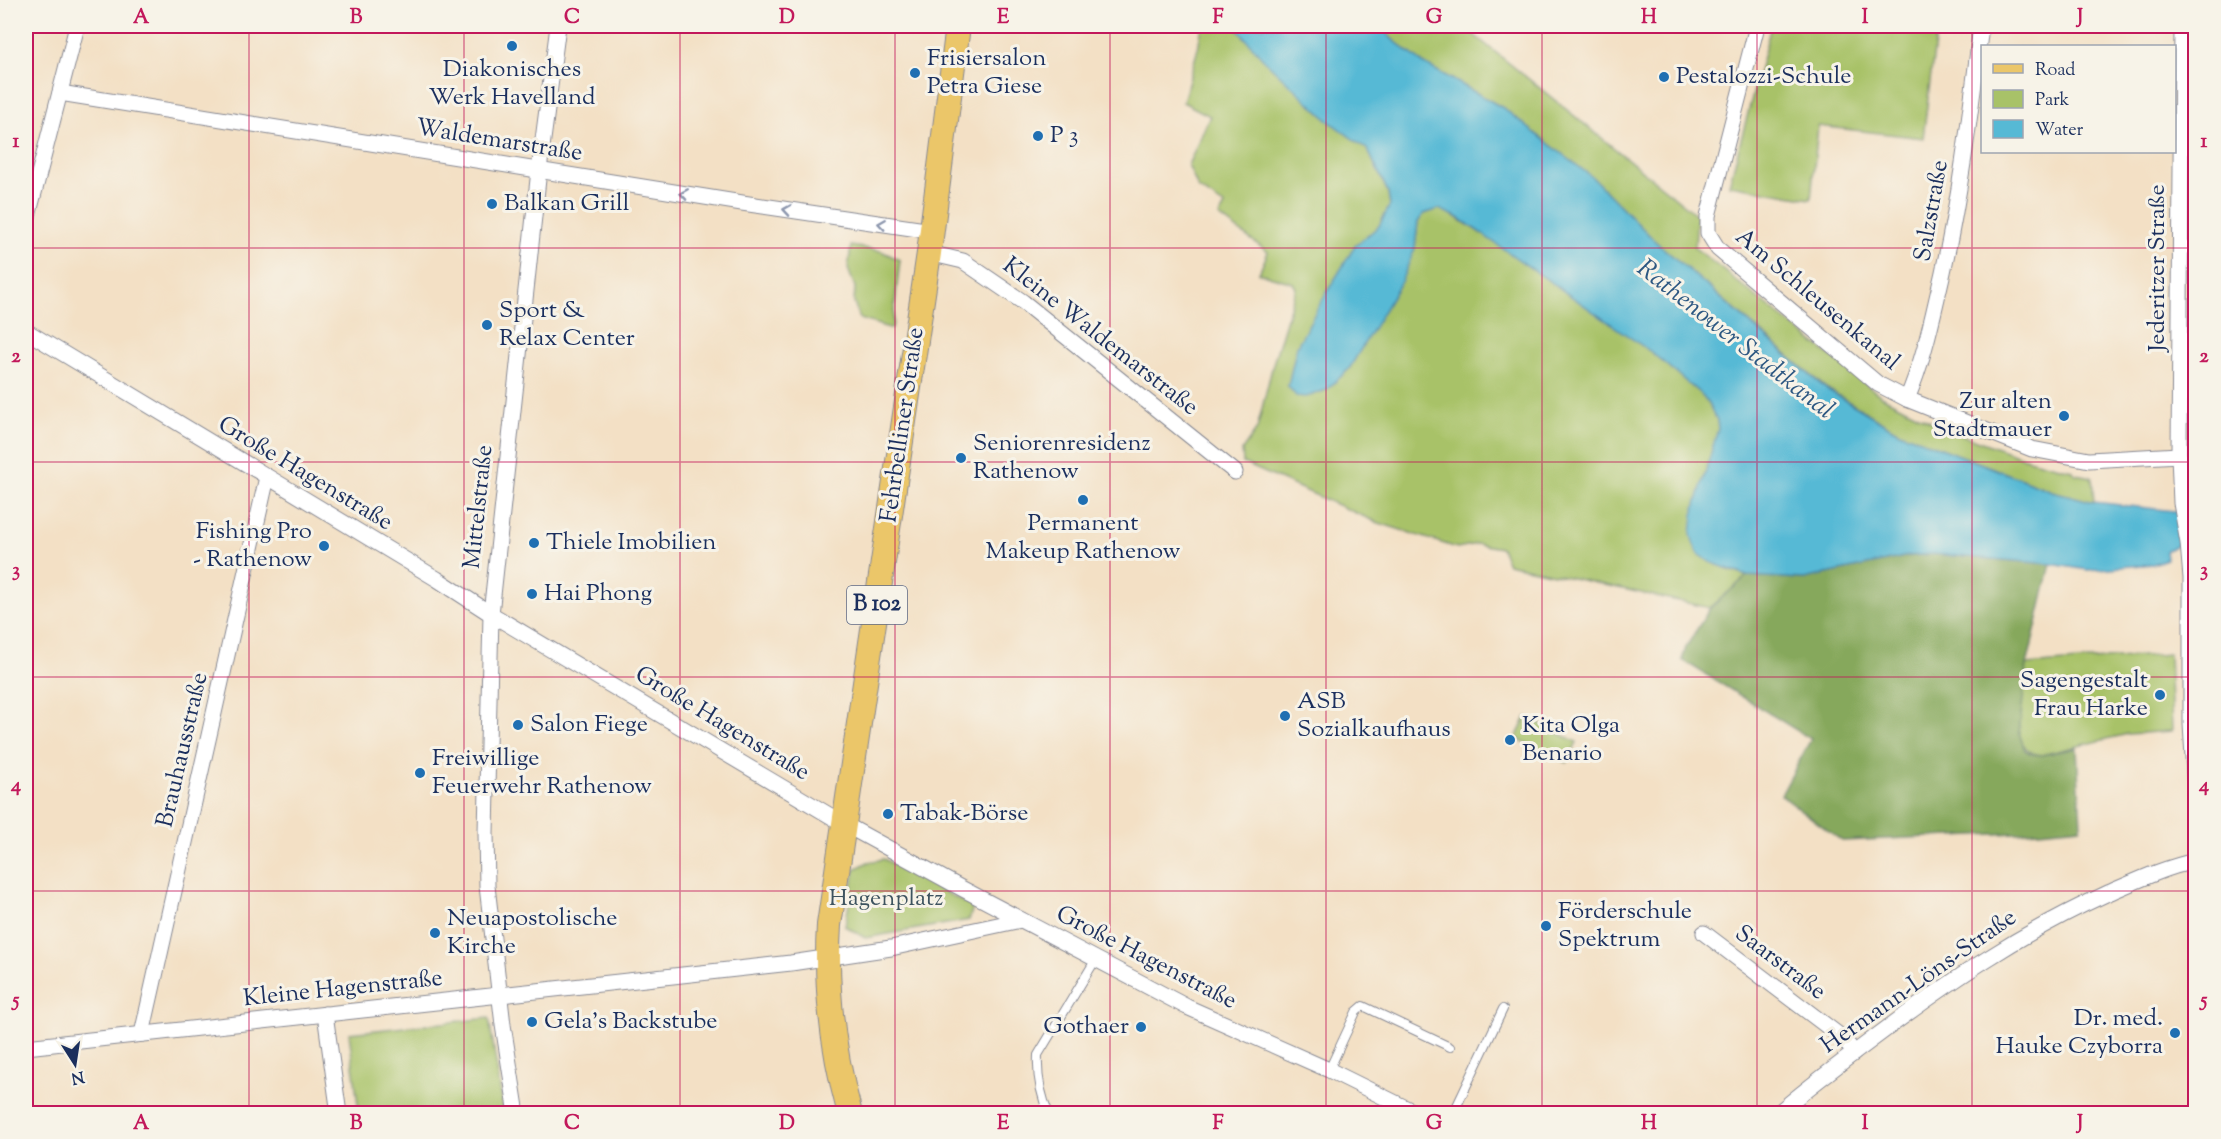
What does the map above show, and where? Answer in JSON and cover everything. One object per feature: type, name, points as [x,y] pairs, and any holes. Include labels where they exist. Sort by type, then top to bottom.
[{"type":"main road","name":"Fehrbelliner Straße","points":[[844,824],[931,242],[958,26]]},
{"type":"main road","name":"B 102","points":[[844,824],[827,957],[831,1020],[837,1060],[850,1113]]},
{"type":"street","points":[[26,225],[77,26]]},
{"type":"street","name":"Mittelstraße","points":[[517,1113],[488,886],[486,833],[490,614],[539,171],[558,26]]},
{"type":"street","name":"Am Schleusenkanal","points":[[1757,26],[1708,216],[1708,233],[1718,249],[1878,384],[1906,399],[2032,449],[2089,460],[2179,455]]},
{"type":"street","name":"Salzstraße","points":[[1906,399],[1922,361],[1950,246],[1959,198],[1981,26]]},
{"type":"street","name":"Jederitzer Straße","points":[[2182,26],[2188,393],[2179,455],[2182,510],[2193,578],[2190,667],[2196,806]]},
{"type":"street","name":"Waldemarstraße","points":[[60,93],[832,217],[931,242]]},
{"type":"street","name":"Kleine Waldemarstraße","points":[[931,242],[1023,302],[1235,472]]},
{"type":"street","name":"Große Hagenstraße","points":[[26,331],[437,579],[490,614],[844,824],[1186,1007],[1329,1070],[1418,1113]]},
{"type":"street","name":"Brauhausstraße","points":[[142,1034],[267,477]]},
{"type":"street","name":"Hermann-Löns-Straße","points":[[1777,1113],[1919,1004],[2009,944],[2034,929],[2118,889],[2196,861]]},
{"type":"street","name":"Kleine Hagenstraße","points":[[26,1047],[827,957],[891,948],[1021,920]]},
{"type":"street","name":"Saarstraße","points":[[1704,933],[1844,1039],[1854,1053]]},
{"type":"street","points":[[325,1014],[339,1113]]},
{"type":"lane","points":[[1049,1113],[1045,1103],[1038,1055],[1096,959]]},
{"type":"lane","points":[[1329,1070],[1356,1012],[1363,1006],[1450,1047]]},
{"type":"lane","points":[[1453,1113],[1503,1009]]},
{"type":"green space","points":[[1202,26],[1235,26],[1266,62],[1330,122],[1368,150],[1388,193],[1390,205],[1379,226],[1355,246],[1297,346],[1288,386],[1316,394],[1326,390],[1349,369],[1415,248],[1418,222],[1424,214],[1443,209],[1487,237],[1651,352],[1704,397],[1717,420],[1728,570],[1747,576],[1710,608],[1508,564],[1501,548],[1477,544],[1457,548],[1376,522],[1243,463],[1242,450],[1257,429],[1273,364],[1296,288],[1293,283],[1259,273],[1268,252],[1219,216],[1225,206],[1198,188],[1188,165],[1210,116],[1183,102]]},
{"type":"green space","points":[[1380,26],[1463,26],[1697,215],[1695,248],[1881,396],[1946,429],[2028,459],[2092,477],[2094,502],[2052,491],[1897,431],[1826,388],[1655,241],[1592,177],[1503,108],[1423,63],[1392,39]]},
{"type":"green space","points":[[1771,26],[1937,26],[1923,138],[1818,126],[1811,199],[1729,185]]},
{"type":"green space","points":[[851,246],[881,251],[900,260],[892,329],[860,319],[854,303],[855,287],[848,269]]},
{"type":"green space","points":[[1934,554],[2051,564],[2027,665],[2019,733],[2025,750],[2032,754],[2041,755],[2077,748],[2081,827],[2017,833],[1842,841],[1781,795],[1811,739],[1682,660],[1686,647],[1710,608],[1747,576],[1804,579],[1908,556]]},
{"type":"green space","points":[[2169,654],[2172,731],[2128,734],[2041,755],[2029,751],[2022,742],[2018,718],[2027,665]]},
{"type":"green space","points":[[1526,717],[1577,742],[1567,763],[1516,738]]},
{"type":"green space","name":"Hagenplatz","points":[[884,859],[973,907],[969,920],[865,938],[845,926],[855,869],[868,862]]},
{"type":"green space","points":[[489,1018],[504,1113],[359,1113],[349,1033]]},
{"type":"water","name":"Rathenower Stadtkanal","points":[[1235,26],[1380,26],[1392,39],[1423,63],[1503,108],[1592,177],[1655,241],[1826,389],[1897,431],[2052,491],[2094,502],[2174,511],[2195,507],[2195,541],[2180,543],[2166,551],[2167,559],[2153,564],[2088,570],[2051,564],[1933,554],[1908,556],[1804,579],[1747,576],[1710,562],[1699,554],[1691,535],[1693,515],[1718,429],[1717,420],[1704,397],[1651,352],[1459,218],[1439,209],[1424,214],[1418,222],[1415,248],[1401,282],[1349,369],[1326,390],[1306,397],[1296,396],[1288,386],[1297,346],[1355,246],[1379,226],[1390,205],[1388,192],[1368,150],[1330,122],[1266,62]]},
{"type":"place","name":"Diakonisches Werk Havelland","points":[[512,46]]},
{"type":"place","name":"Frisiersalon Petra Giese","points":[[915,73]]},
{"type":"place","name":"Pestalozzi-Schule","points":[[1664,77]]},
{"type":"place","name":"P 3","points":[[1038,136]]},
{"type":"place","name":"Balkan Grill","points":[[492,204]]},
{"type":"place","name":"Sport & Relax Center","points":[[487,325]]},
{"type":"place","name":"Zur alten Stadtmauer","points":[[2064,416]]},
{"type":"place","name":"Seniorenresidenz Rathenow","points":[[961,458]]},
{"type":"place","name":"Permanent Makeup Rathenow","points":[[1083,500]]},
{"type":"place","name":"Thiele Imobilien","points":[[534,543]]},
{"type":"place","name":"Fishing Pro - Rathenow","points":[[324,546]]},
{"type":"place","name":"Hai Phong","points":[[532,594]]},
{"type":"place","name":"Sagengestalt Frau Harke","points":[[2160,695]]},
{"type":"place","name":"ASB Sozialkaufhaus","points":[[1285,716]]},
{"type":"place","name":"Salon Fiege","points":[[518,725]]},
{"type":"place","name":"Kita Olga Benario","points":[[1510,740]]},
{"type":"place","name":"Freiwillige Feuerwehr Rathenow","points":[[420,773]]},
{"type":"place","name":"Tabak-Börse","points":[[888,814]]},
{"type":"place","name":"Förderschule Spektrum","points":[[1546,926]]},
{"type":"place","name":"Neuapostolische Kirche","points":[[435,933]]},
{"type":"place","name":"Gela's Backstube","points":[[532,1022]]},
{"type":"place","name":"Gothaer","points":[[1141,1027]]},
{"type":"place","name":"Dr. med. Hauke Czyborra","points":[[2175,1033]]}]
